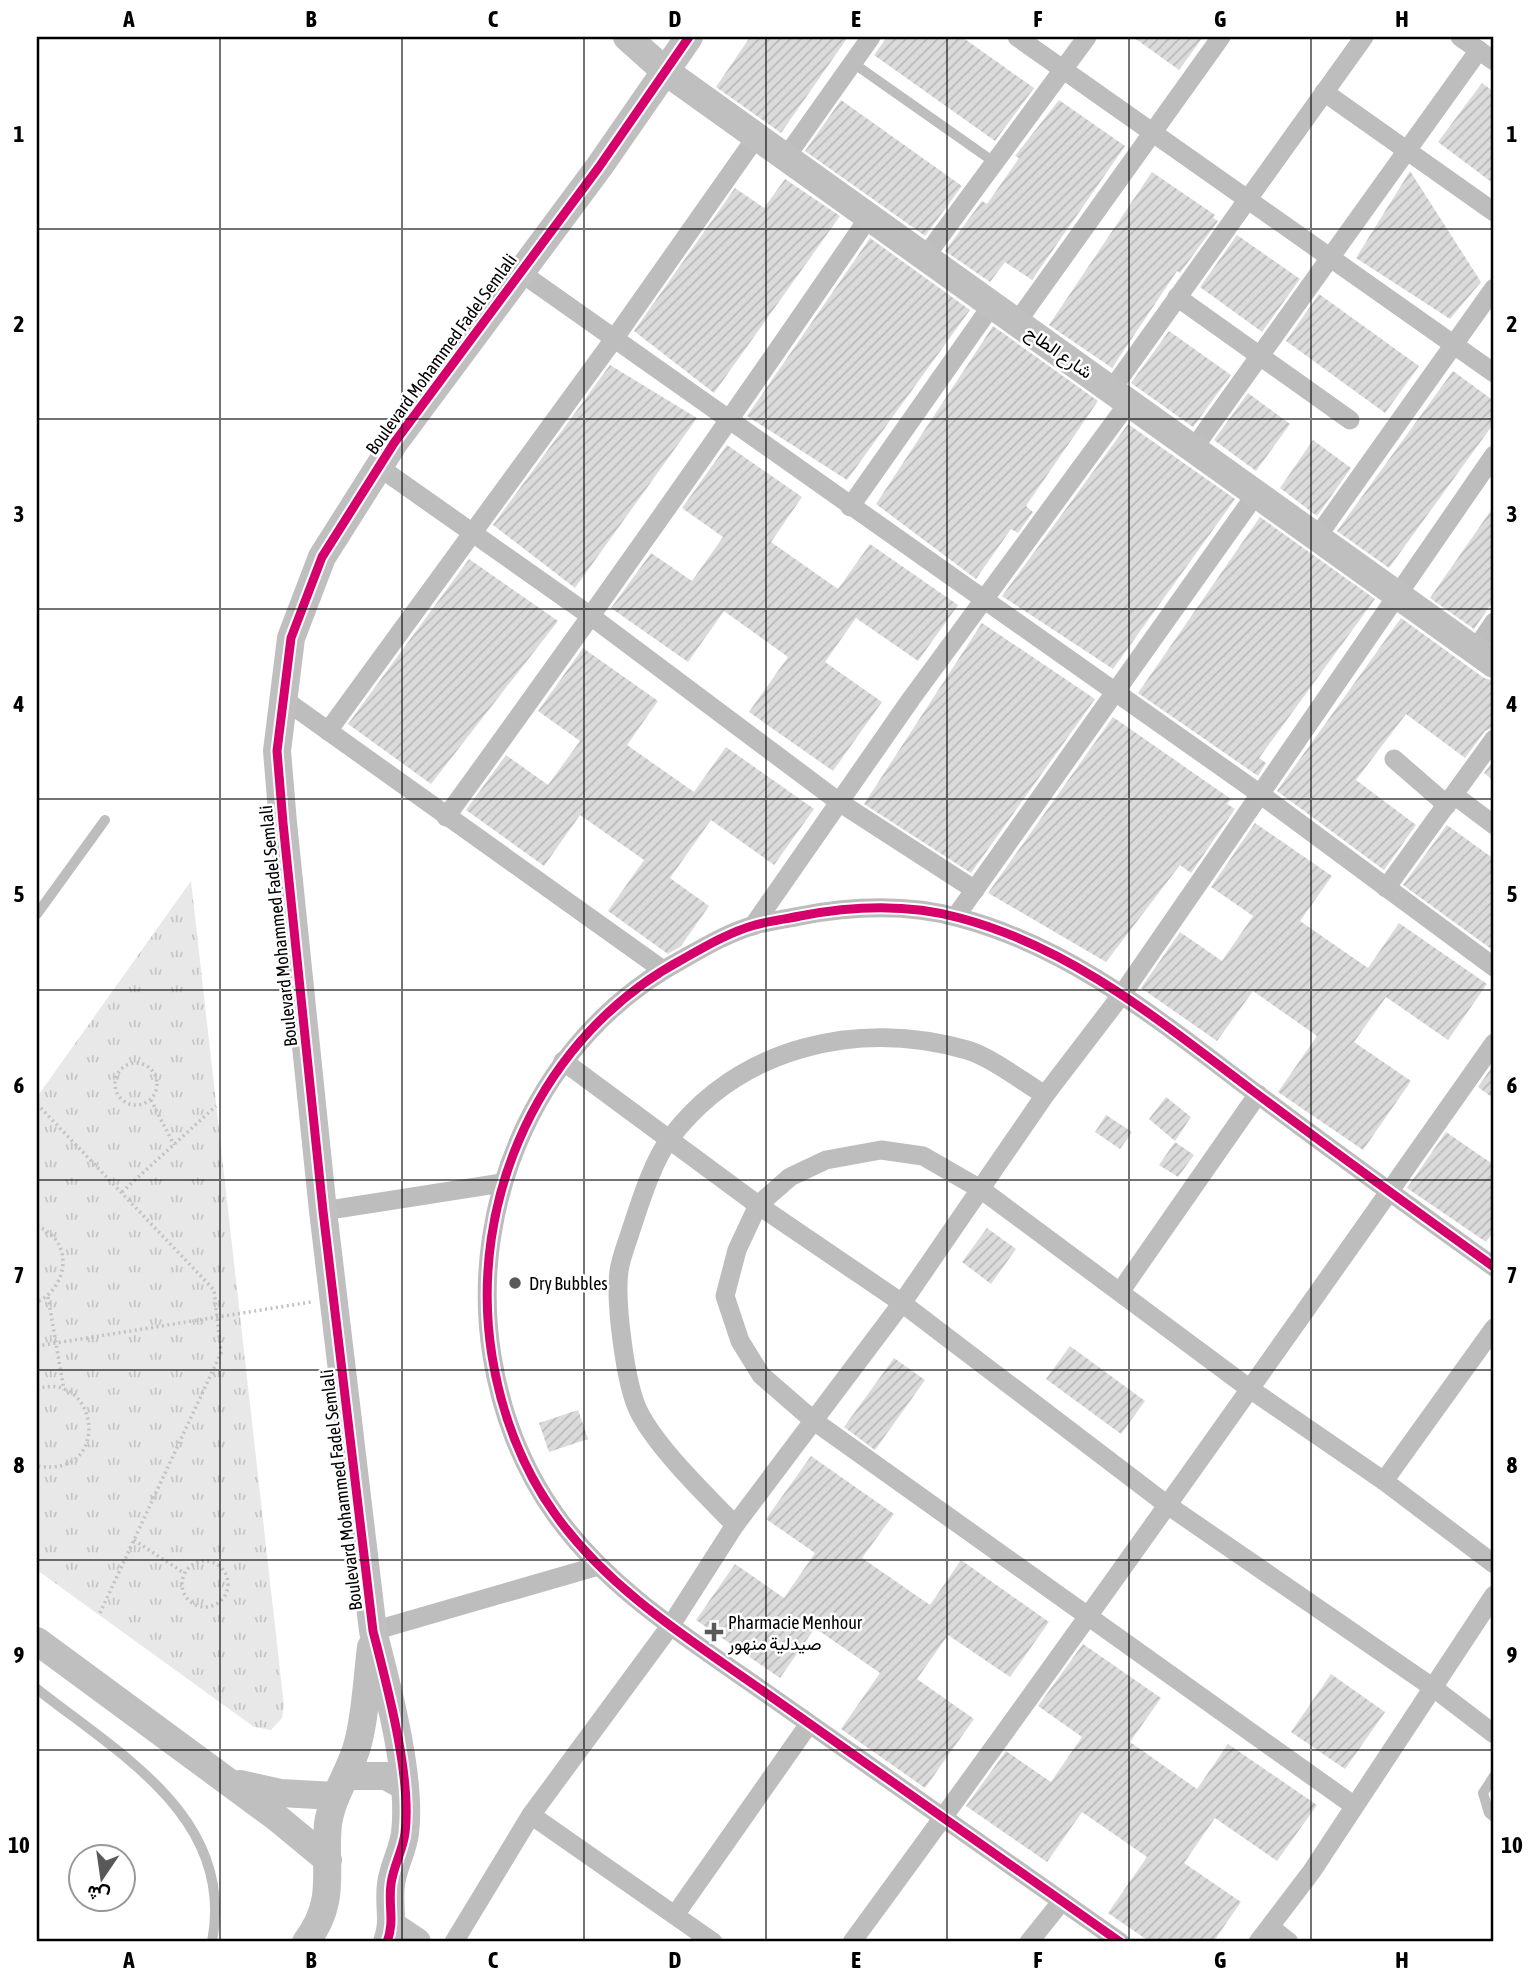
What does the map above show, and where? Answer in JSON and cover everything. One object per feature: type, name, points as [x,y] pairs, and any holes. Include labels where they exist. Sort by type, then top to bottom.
[{"type":"street","name":"شارع الطاح","points":[[627,37],[665,71],[1485,657]]},
{"type":"street","name":"Boulevard Mohammed Fadel Semlali","points":[[390,1934],[390,1887],[405,1835],[404,1786],[390,1697],[373,1631],[323,1211],[277,751],[291,638],[323,556],[379,467],[688,37]]},
{"type":"street","points":[[786,157],[871,37]]},
{"type":"street","points":[[1017,37],[1494,373]]},
{"type":"street","points":[[925,257],[1087,37]]},
{"type":"street","points":[[1017,322],[1221,37]]},
{"type":"street","points":[[753,926],[982,601],[1120,396],[1177,297],[1364,37]]},
{"type":"street","points":[[1193,449],[1408,150],[1487,56],[1460,37]]},
{"type":"street","points":[[1324,92],[1494,212]]},
{"type":"street","points":[[328,731],[614,339],[757,136]]},
{"type":"street","points":[[446,817],[592,617],[661,513],[730,420],[869,217]]},
{"type":"street","points":[[520,272],[982,601],[1260,794],[1494,967]]},
{"type":"street","points":[[1317,537],[1494,288]]},
{"type":"street","points":[[1177,297],[1350,419]]},
{"type":"street","points":[[850,507],[992,304]]},
{"type":"street","points":[[454,1942],[531,1815],[671,1625],[735,1525],[902,1303],[1045,1095],[1123,993],[1494,455]]},
{"type":"street","points":[[379,467],[471,535],[592,617],[839,802],[975,890]]},
{"type":"street","points":[[956,916],[1256,494]]},
{"type":"street","points":[[1485,657],[1494,622]]},
{"type":"street","points":[[282,698],[663,970]]},
{"type":"street","points":[[1386,888],[1494,739]]},
{"type":"street","points":[[1394,759],[1450,800],[1494,825]]},
{"type":"street","points":[[1120,1942],[671,1625],[598,1566],[554,1513],[520,1453],[498,1388],[487,1306],[488,1251],[502,1183],[527,1119],[564,1061],[609,1011],[663,970],[717,940],[753,926],[835,909],[896,908],[956,916],[1040,945],[1123,993],[1494,1267]]},
{"type":"street","points":[[735,1525],[682,1470],[639,1411],[622,1344],[619,1271],[640,1202],[670,1138],[723,1086],[758,1065],[798,1048],[882,1036],[969,1051],[1045,1095]]},
{"type":"street","points":[[852,1942],[1091,1615],[1166,1504],[1494,1043]]},
{"type":"street","points":[[564,1061],[758,1205],[902,1303],[1166,1504],[1435,1689],[1494,1734]]},
{"type":"street","points":[[1120,1292],[1258,1094]]},
{"type":"street","points":[[1353,1805],[1091,1615],[814,1421],[761,1376],[740,1341],[725,1296],[737,1250],[758,1205],[790,1177],[827,1160],[881,1150],[923,1156],[982,1190],[1250,1389],[1384,1481],[1494,1564]]},
{"type":"street","points":[[323,1211],[502,1183]]},
{"type":"street","points":[[1384,1481],[1494,1328]]},
{"type":"street","points":[[373,1631],[598,1566]]},
{"type":"street","points":[[1289,1942],[1264,1935],[1312,1871],[1353,1805],[1435,1689],[1494,1595]]},
{"type":"street","name":"Boulevard Mohammed Fadel Semlali","points":[[312,1939],[330,1875],[328,1823],[358,1743],[373,1631]]},
{"type":"street","points":[[37,1640],[276,1817],[328,1860]]},
{"type":"street","points":[[675,1915],[809,1724]]},
{"type":"street","points":[[221,1778],[280,1793],[341,1786],[386,1776],[404,1786]]},
{"type":"street","points":[[531,1815],[713,1942]]},
{"type":"street","points":[[1029,1942],[1062,1900]]},
{"type":"street","points":[[390,1934],[417,1942]]},
{"type":"lane","points":[[853,63],[994,162]]},
{"type":"lane","points":[[37,914],[104,820]]},
{"type":"lane","points":[[37,1689],[154,1781],[179,1808],[198,1840],[210,1874],[216,1926],[212,1942]]},
{"type":"lane","points":[[1494,1776],[1482,1793],[1489,1813],[1494,1817]]},
{"type":"path","points":[[143,1064],[154,1073],[157,1087],[150,1099],[137,1104],[120,1097],[115,1085],[123,1067],[143,1064]]},
{"type":"path","points":[[150,1099],[174,1145]]},
{"type":"path","points":[[37,1104],[214,1290],[218,1317],[220,1353],[99,1615]]},
{"type":"path","points":[[122,1192],[216,1106]]},
{"type":"path","points":[[37,1226],[52,1235],[64,1258],[64,1272],[59,1284],[48,1297],[37,1303]]},
{"type":"path","points":[[48,1297],[64,1390]]},
{"type":"path","points":[[37,1346],[333,1299]]},
{"type":"path","points":[[37,1389],[54,1387],[78,1398],[86,1409],[90,1435],[76,1459],[50,1469],[37,1466]]},
{"type":"path","points":[[134,1540],[184,1573]]},
{"type":"path","points":[[198,1562],[213,1562],[225,1572],[228,1579],[226,1595],[215,1606],[199,1607],[192,1604],[183,1592],[184,1573],[198,1562]]},
{"type":"green space","points":[[191,881],[284,1706],[282,1718],[271,1730],[254,1727],[37,1570],[37,1097]]},
{"type":"building","points":[[750,37],[848,37],[781,133],[716,87]]},
{"type":"building","points":[[887,37],[962,37],[1034,88],[995,141],[874,55]]},
{"type":"building","points":[[1133,37],[1203,37],[1179,70]]},
{"type":"building","points":[[1482,83],[1494,92],[1494,184],[1438,142]]},
{"type":"building","points":[[841,100],[962,186],[925,236],[805,151]]},
{"type":"building","points":[[1059,100],[1125,146],[1032,280],[1005,262],[990,282],[945,251],[982,201],[987,204],[1019,158],[1015,156]]},
{"type":"building","points":[[1410,171],[1481,282],[1450,319],[1356,258]]},
{"type":"building","points":[[1152,172],[1215,215],[1213,218],[1218,221],[1180,273],[1177,271],[1112,368],[1049,325]]},
{"type":"building","points":[[785,179],[840,216],[714,393],[634,331],[735,188],[764,208]]},
{"type":"building","points":[[1237,235],[1300,279],[1262,332],[1200,287]]},
{"type":"building","points":[[870,238],[970,310],[847,480],[747,416]]},
{"type":"building","points":[[1319,294],[1419,366],[1385,413],[1286,341]]},
{"type":"building","points":[[993,326],[1098,401],[1026,506],[1033,512],[1018,533],[1011,529],[976,579],[876,504]]},
{"type":"building","points":[[1169,331],[1231,375],[1193,427],[1131,383]]},
{"type":"building","points":[[610,365],[697,418],[575,588],[493,525]]},
{"type":"building","points":[[1453,371],[1494,401],[1494,423],[1389,568],[1337,531]]},
{"type":"building","points":[[1248,393],[1290,424],[1256,471],[1214,440]]},
{"type":"building","points":[[1128,424],[1235,499],[1113,669],[1002,596]]},
{"type":"building","points":[[1313,440],[1351,468],[1317,516],[1280,488]]},
{"type":"building","points":[[727,445],[802,497],[771,542],[838,589],[870,544],[958,605],[918,661],[856,618],[825,662],[882,702],[833,771],[749,712],[788,657],[724,611],[688,662],[611,608],[651,553],[692,581],[723,537],[682,508]]},
{"type":"building","points":[[1494,506],[1494,600],[1474,629],[1430,598]]},
{"type":"building","points":[[1260,517],[1375,599],[1259,758],[1266,763],[1258,776],[1138,693]]},
{"type":"building","points":[[469,559],[558,621],[431,784],[348,724]]},
{"type":"building","points":[[1401,618],[1484,678],[1494,681],[1494,727],[1485,731],[1465,758],[1406,714],[1356,780],[1416,825],[1384,870],[1277,791]]},
{"type":"building","points":[[982,623],[1095,699],[971,873],[864,804]]},
{"type":"building","points":[[583,648],[658,701],[627,745],[694,792],[726,747],[814,809],[774,865],[711,820],[670,878],[709,906],[681,946],[668,954],[608,911],[644,860],[580,815],[544,866],[466,810],[506,755],[548,785],[580,741],[538,711]]},
{"type":"building","points":[[1113,717],[1231,799],[1227,804],[1235,809],[1191,873],[1180,865],[1106,962],[988,893]]},
{"type":"building","points":[[1494,760],[1494,781],[1484,773]]},
{"type":"building","points":[[1255,823],[1332,876],[1300,921],[1368,968],[1399,923],[1487,984],[1448,1040],[1386,997],[1354,1042],[1411,1081],[1363,1150],[1278,1092],[1317,1036],[1253,991],[1217,1041],[1141,988],[1180,932],[1222,961],[1253,916],[1211,887]]},
{"type":"building","points":[[1447,825],[1494,859],[1494,951],[1403,885]]},
{"type":"building","points":[[1494,1064],[1494,1099],[1478,1087]]},
{"type":"building","points":[[1166,1097],[1191,1117],[1175,1141],[1149,1119]]},
{"type":"building","points":[[1106,1115],[1132,1132],[1120,1149],[1095,1132]]},
{"type":"building","points":[[1446,1132],[1494,1165],[1494,1231],[1486,1242],[1407,1188]]},
{"type":"building","points":[[1175,1142],[1194,1155],[1178,1177],[1159,1165]]},
{"type":"building","points":[[987,1228],[1016,1249],[991,1284],[962,1262]]},
{"type":"building","points":[[1070,1346],[1145,1401],[1121,1434],[1046,1379]]},
{"type":"building","points":[[894,1358],[925,1380],[875,1450],[844,1427]]},
{"type":"building","points":[[578,1410],[588,1439],[549,1452],[539,1423]]},
{"type":"building","points":[[811,1456],[894,1514],[862,1558],[930,1605],[961,1560],[1049,1622],[1010,1677],[948,1635],[917,1679],[974,1719],[925,1788],[841,1729],[880,1673],[815,1628],[780,1678],[696,1620],[735,1564],[784,1598],[815,1553],[766,1519]]},
{"type":"building","points":[[1083,1644],[1161,1698],[1130,1742],[1197,1789],[1228,1744],[1317,1805],[1277,1861],[1215,1818],[1184,1863],[1241,1902],[1213,1942],[1150,1942],[1108,1913],[1147,1857],[1082,1812],[1047,1862],[966,1806],[1006,1751],[1051,1782],[1082,1737],[1038,1706]]},
{"type":"building","points":[[1331,1674],[1385,1712],[1345,1769],[1291,1732]]},
{"type":"cycle path","points":[[387,1942],[391,1927],[391,1884],[405,1833],[405,1786],[397,1732],[373,1631],[323,1211],[283,823],[277,751],[291,638],[322,557],[394,443],[599,167],[689,37]]},
{"type":"cycle path","points":[[1120,1942],[656,1615],[602,1568],[555,1514],[532,1478],[507,1418],[492,1356],[487,1297],[491,1238],[504,1181],[525,1127],[554,1077],[590,1031],[633,991],[700,949],[727,935],[766,922],[840,910],[921,910],[941,913],[1001,931],[1041,948],[1114,990],[1494,1267]]},
{"type":"place","name":"Dry Bubbles","points":[[515,1283]]},
{"type":"place","name":"Pharmacie Menhour صيدلية منهور","points":[[714,1632]]}]
